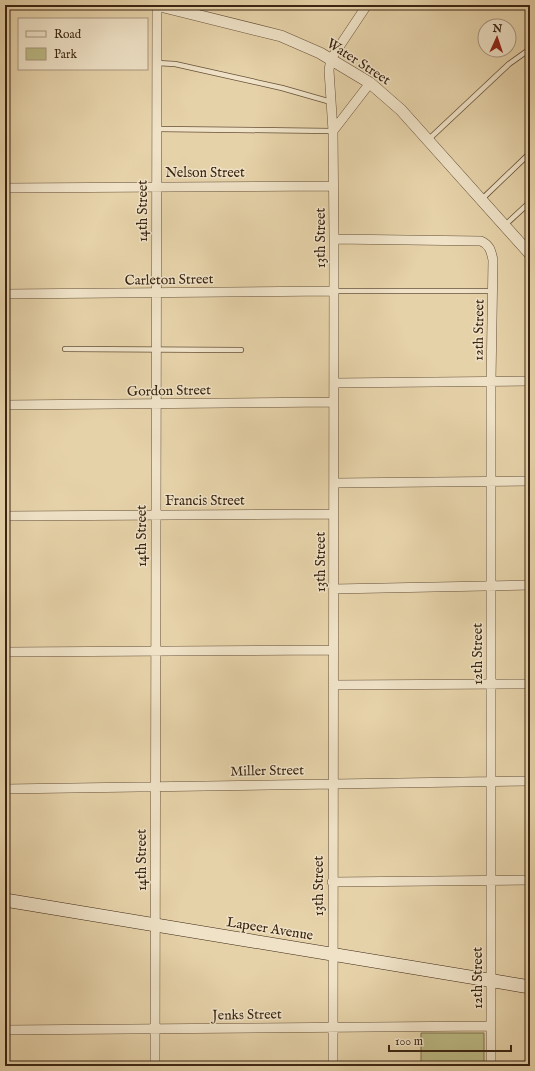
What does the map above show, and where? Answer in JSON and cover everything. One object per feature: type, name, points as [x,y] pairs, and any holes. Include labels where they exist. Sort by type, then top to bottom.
[{"type":"main road","name":"Lapeer Avenue","points":[[5,900],[155,926],[530,986]]},
{"type":"street","name":"Water Street","points":[[157,5],[281,36],[331,59],[370,83],[401,110],[530,254]]},
{"type":"street","name":"14th Street","points":[[155,1066],[155,350],[157,5]]},
{"type":"street","points":[[331,59],[367,5]]},
{"type":"street","name":"13th Street","points":[[331,59],[329,70],[333,131],[334,239],[334,589],[332,783],[333,1066]]},
{"type":"street","points":[[333,131],[370,83]]},
{"type":"street","name":"Nelson Street","points":[[5,188],[333,186]]},
{"type":"street","name":"12th Street","points":[[334,239],[481,241],[488,244],[493,260],[490,684],[491,1066]]},
{"type":"street","name":"Carleton Street","points":[[5,294],[333,291]]},
{"type":"street","points":[[334,383],[530,381]]},
{"type":"street","name":"Gordon Street","points":[[5,405],[333,402]]},
{"type":"street","points":[[334,483],[530,481]]},
{"type":"street","name":"Francis Street","points":[[5,516],[334,514]]},
{"type":"street","points":[[334,589],[530,585]]},
{"type":"street","points":[[5,652],[333,650]]},
{"type":"street","points":[[333,685],[530,684]]},
{"type":"street","name":"Miller Street","points":[[5,789],[530,781]]},
{"type":"street","points":[[332,882],[530,880]]},
{"type":"street","name":"Jenks Street","points":[[5,1030],[490,1026]]},
{"type":"lane","points":[[428,140],[509,64],[530,49]]},
{"type":"lane","points":[[157,63],[175,64],[275,87],[331,102]]},
{"type":"lane","points":[[157,129],[333,131]]},
{"type":"lane","points":[[481,200],[530,153]]},
{"type":"lane","points":[[504,226],[530,202]]},
{"type":"lane","points":[[333,291],[492,291]]},
{"type":"lane","points":[[65,350],[241,350]]},
{"type":"green space","points":[[421,1033],[484,1033],[484,1066],[421,1066]]}]
